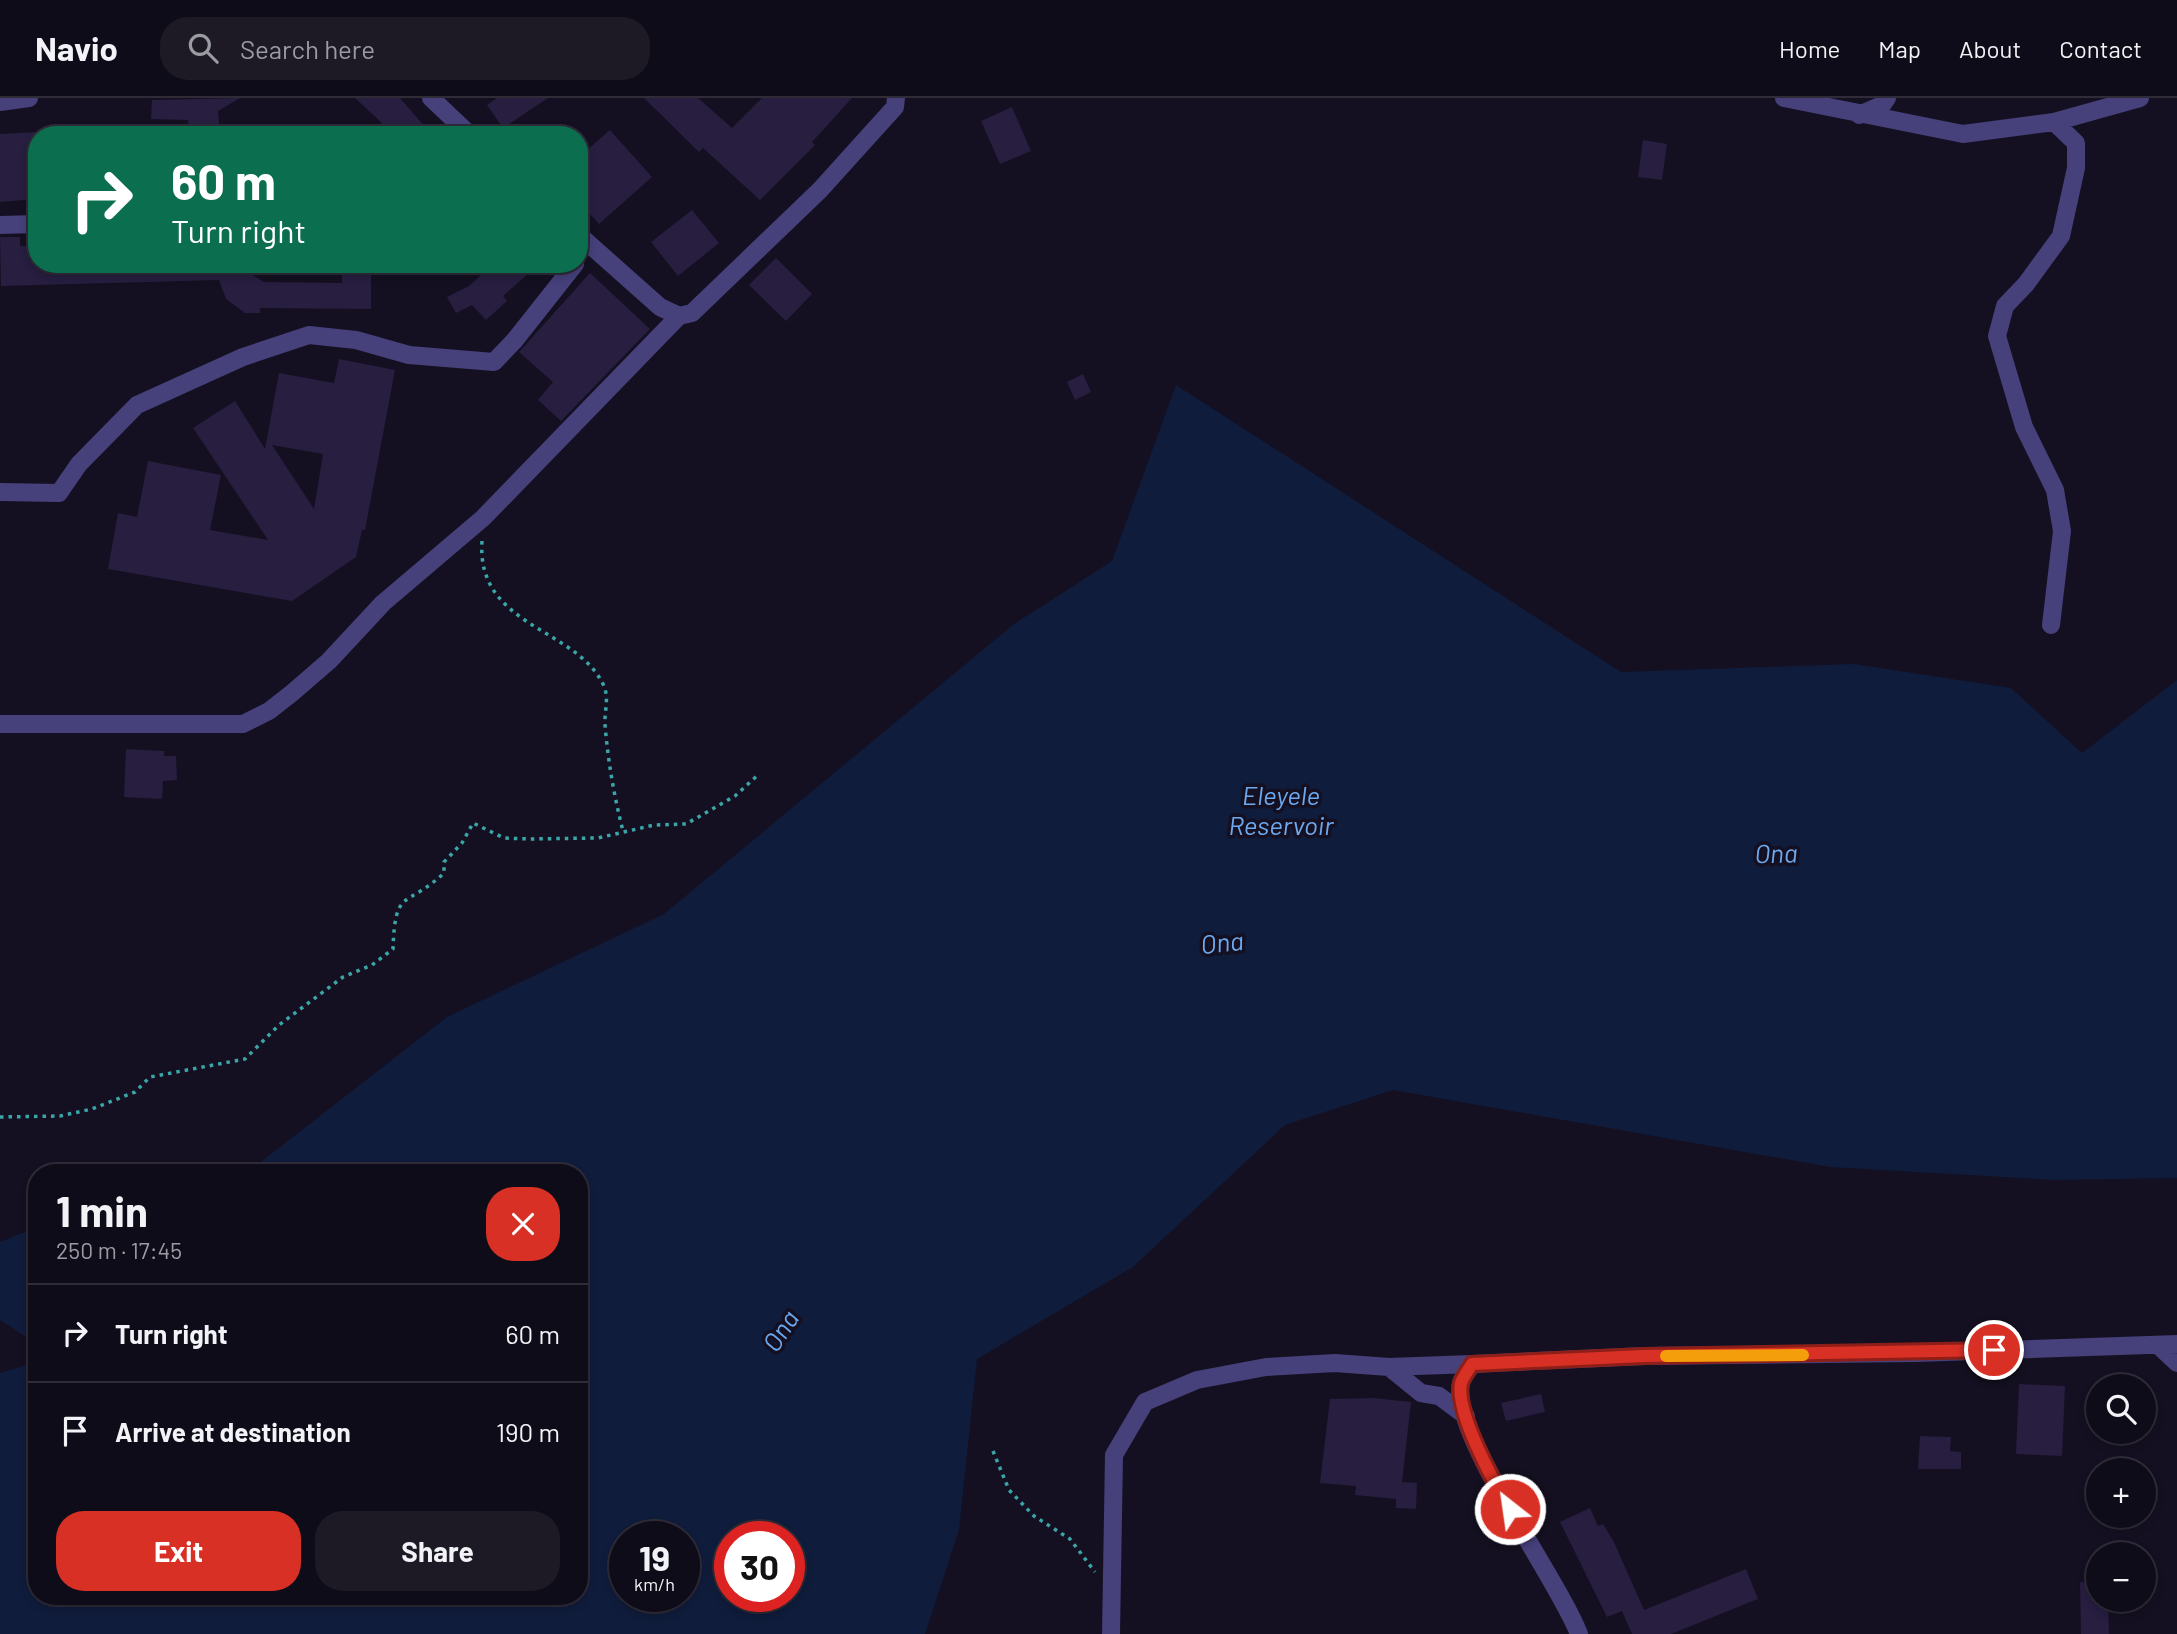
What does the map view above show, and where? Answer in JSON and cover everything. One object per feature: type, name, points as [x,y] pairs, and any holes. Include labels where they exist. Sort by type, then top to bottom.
[{"type":"street","points":[[0,102],[29,98]]},
{"type":"street","points":[[431,98],[461,126]]},
{"type":"street","points":[[0,724],[243,724],[269,711],[329,661],[383,603],[483,518],[679,316],[692,313],[820,190],[895,107],[896,98]]},
{"type":"street","points":[[1784,98],[1963,134],[2054,122],[2140,98]]},
{"type":"street","points":[[1859,115],[1882,104],[1886,98]]},
{"type":"street","points":[[2050,625],[2062,531],[2054,490],[2024,428],[1997,336],[2005,306],[2040,267],[2061,236],[2077,168],[2076,143],[2054,122]]},
{"type":"street","points":[[0,225],[28,224]]},
{"type":"street","points":[[588,250],[660,307],[679,316]]},
{"type":"street","points":[[0,492],[59,493],[79,464],[137,405],[243,357],[309,335],[356,340],[409,355],[494,362],[524,330],[568,273]]},
{"type":"street","points":[[1111,1634],[1114,1455],[1145,1402],[1196,1380],[1266,1367],[1335,1363],[1389,1367],[1644,1356],[1916,1353],[2168,1345],[2177,1363]]},
{"type":"street","points":[[1472,1364],[1461,1384],[1466,1416],[1478,1449],[1497,1488],[1548,1571],[1574,1632]]},
{"type":"street","points":[[1389,1367],[1421,1394],[1439,1396],[1466,1416]]},
{"type":"path","points":[[483,518],[480,562],[485,580],[506,603],[537,629],[584,660],[603,682],[607,698],[605,722],[613,792],[623,831]]},
{"type":"path","points":[[0,1117],[60,1116],[92,1109],[135,1091],[150,1077],[245,1059],[279,1025],[343,977],[372,965],[393,949],[394,916],[401,901],[433,883],[444,873],[443,862],[462,843],[472,823],[504,838],[529,839],[598,838],[654,825],[686,824],[735,796],[759,774]]},
{"type":"path","points":[[993,1451],[1009,1490],[1034,1516],[1070,1539],[1110,1593]]},
{"type":"water","name":"Eleyele Reservoir","points":[[1176,385],[1621,672],[1854,664],[2011,688],[2082,753],[2177,680],[2177,1178],[2055,1180],[1830,1167],[1393,1090],[1285,1125],[1133,1267],[977,1359],[959,1530],[925,1634],[0,1634],[0,1373],[28,1365],[28,1605],[588,1605],[588,1164],[258,1164],[447,1017],[664,914],[1014,624],[1112,561]]},
{"type":"water","points":[[28,1231],[28,1338],[0,1320],[0,1242]]},
{"type":"building","points":[[240,98],[218,111],[219,126],[189,126],[188,120],[151,119],[152,100]]},
{"type":"building","points":[[355,98],[400,98],[424,126],[379,126],[382,123]]},
{"type":"building","points":[[497,98],[548,98],[506,126],[502,126],[487,105]]},
{"type":"building","points":[[644,98],[698,98],[732,128],[762,98],[852,98],[812,142],[815,145],[760,200],[703,148],[699,152]]},
{"type":"building","points":[[1012,107],[1031,151],[1000,164],[981,121]]},
{"type":"building","points":[[610,130],[652,177],[599,224],[588,212],[588,149]]},
{"type":"building","points":[[28,132],[28,200],[0,202],[0,134]]},
{"type":"building","points":[[1643,140],[1667,144],[1662,180],[1638,177]]},
{"type":"building","points":[[692,210],[719,243],[678,276],[651,242]]},
{"type":"building","points":[[0,237],[20,237],[20,246],[28,246],[28,273],[253,273],[264,282],[342,283],[342,273],[371,273],[371,309],[260,308],[260,313],[245,313],[226,299],[219,280],[1,286]]},
{"type":"building","points":[[776,258],[812,294],[786,321],[749,285]]},
{"type":"building","points":[[483,273],[529,273],[503,296],[507,301],[486,320],[472,305],[456,313],[447,297],[469,286]]},
{"type":"building","points":[[590,273],[650,329],[561,421],[538,400],[553,382],[519,352]]},
{"type":"building","points":[[339,359],[395,370],[365,530],[362,530],[356,557],[292,601],[108,569],[118,513],[137,517],[148,461],[221,475],[210,530],[268,540],[193,428],[235,401],[265,449],[279,373],[334,383]],"holes":[[[272,445],[323,454],[314,509]]]},
{"type":"building","points":[[1083,374],[1091,392],[1075,400],[1067,382]]},
{"type":"building","points":[[126,749],[164,751],[164,756],[176,756],[177,780],[163,781],[162,799],[124,797]]},
{"type":"building","points":[[2019,1384],[2065,1386],[2062,1456],[2016,1454]]},
{"type":"building","points":[[1541,1394],[1545,1412],[1506,1421],[1501,1403]]},
{"type":"building","points":[[1373,1398],[1411,1402],[1402,1482],[1417,1483],[1416,1509],[1396,1508],[1396,1499],[1355,1495],[1356,1486],[1320,1483],[1330,1399]]},
{"type":"building","points":[[1920,1436],[1951,1437],[1950,1451],[1961,1452],[1961,1469],[1918,1469]]},
{"type":"building","points":[[1590,1508],[1598,1526],[1603,1524],[1614,1542],[1644,1610],[1746,1569],[1758,1599],[1671,1634],[1632,1634],[1622,1611],[1607,1617],[1560,1522]]},
{"type":"building","points":[[2080,1582],[2086,1582],[2086,1612],[2108,1612],[2109,1634],[2081,1634]]},
{"type":"slow traffic","points":[[1666,1356],[1803,1355]]},
{"type":"route","points":[[1510,1509],[1478,1449],[1466,1416],[1461,1384],[1472,1364],[1644,1356],[1994,1350]]},
{"type":"water label","name":"Ona","points":[[1776,854]]},
{"type":"water label","name":"Ona","points":[[1222,943]]},
{"type":"water label","name":"Ona","points":[[781,1331]]}]
